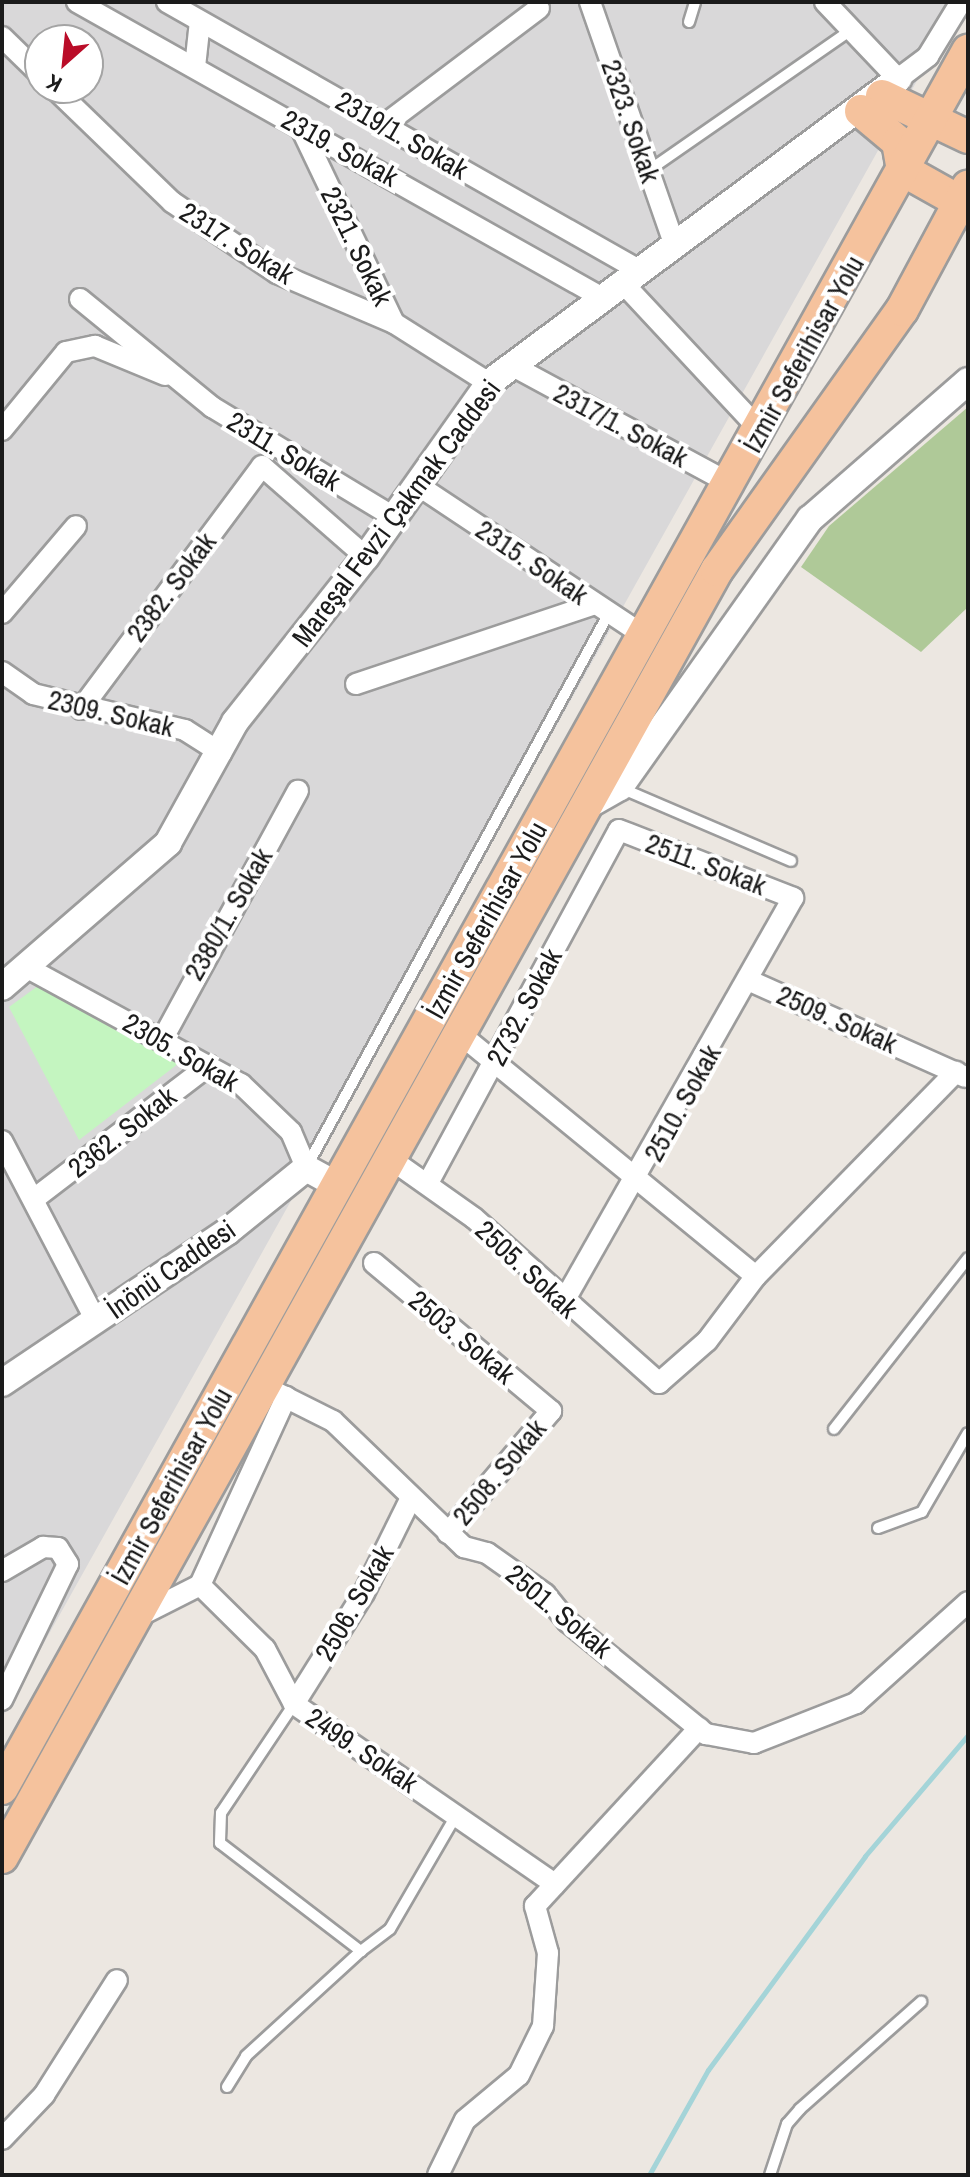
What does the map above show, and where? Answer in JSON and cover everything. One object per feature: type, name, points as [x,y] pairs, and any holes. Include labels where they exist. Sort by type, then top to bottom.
[{"type":"main road","name":"İzmir Seferihisar Yolu","points":[[2,1788],[761,431],[968,51]]},
{"type":"main road","points":[[880,96],[910,116],[932,117],[968,137]]},
{"type":"main road","points":[[880,96],[898,142],[903,170],[964,195]]},
{"type":"main road","name":"İzmir Seferihisar Yolu","points":[[2,1857],[136,1617],[276,1392],[392,1160],[717,570],[902,310],[964,195]]},
{"type":"street","name":"2319. Sokak","points":[[77,2],[300,126],[620,282]]},
{"type":"street","name":"2319/1. Sokak","points":[[167,2],[384,125],[620,282]]},
{"type":"street","name":"2323. Sokak","points":[[590,2],[673,240]]},
{"type":"street","points":[[825,2],[851,30],[880,96],[928,56],[961,2]]},
{"type":"street","points":[[384,125],[539,8]]},
{"type":"street","points":[[195,67],[200,21]]},
{"type":"street","points":[[2,37],[24,58]]},
{"type":"street","name":"Mareşal Fevzi Çakmak Caddesi","points":[[2,987],[168,843],[221,753],[235,722],[366,557],[489,383],[673,240],[880,96]]},
{"type":"street","name":"2317. Sokak","points":[[71,104],[172,202],[277,273],[394,323],[489,383]]},
{"type":"street","name":"2321. Sokak","points":[[300,126],[394,323]]},
{"type":"street","points":[[620,282],[761,431]]},
{"type":"street","points":[[80,299],[176,378]]},
{"type":"street","points":[[2,430],[66,352],[95,346],[176,378]]},
{"type":"street","name":"2317/1. Sokak","points":[[511,365],[731,484]]},
{"type":"street","name":"2311. Sokak","points":[[176,378],[395,518]]},
{"type":"street","points":[[585,807],[620,787],[810,519],[968,381]]},
{"type":"street","name":"2311. Sokak","points":[[262,466],[366,557]]},
{"type":"street","name":"2382. Sokak","points":[[81,709],[262,466]]},
{"type":"street","name":"2315. Sokak","points":[[419,486],[646,637]]},
{"type":"street","points":[[2,613],[76,526]]},
{"type":"street","points":[[356,684],[602,608]]},
{"type":"street","name":"2309. Sokak","points":[[2,672],[33,694],[81,709],[185,730],[221,753]]},
{"type":"street","name":"2380/1. Sokak","points":[[162,1040],[298,791]]},
{"type":"street","name":"2511. Sokak","points":[[619,830],[793,898]]},
{"type":"street","name":"2732. Sokak","points":[[428,1183],[619,830]]},
{"type":"street","name":"2510. Sokak","points":[[562,1304],[637,1182],[793,898]]},
{"type":"street","name":"2305. Sokak","points":[[26,967],[209,1065],[291,1132],[306,1168]]},
{"type":"street","name":"2509. Sokak","points":[[750,981],[962,1075]]},
{"type":"street","points":[[460,1034],[637,1182],[756,1276],[962,1075]]},
{"type":"street","name":"2362. Sokak","points":[[34,1199],[209,1065]]},
{"type":"street","points":[[2,1141],[96,1321]]},
{"type":"street","name":"2505. Sokak","points":[[392,1160],[428,1183],[562,1304],[659,1383],[707,1341],[756,1276]]},
{"type":"street","points":[[306,1168],[337,1185]]},
{"type":"street","name":"İnönü Caddesi","points":[[2,1383],[96,1321],[306,1168]]},
{"type":"street","name":"2503. Sokak","points":[[374,1263],[551,1411]]},
{"type":"street","points":[[136,1617],[200,1585],[276,1392]]},
{"type":"street","name":"2501. Sokak","points":[[276,1392],[333,1421],[410,1500],[448,1533],[545,1594],[568,1622],[699,1728]]},
{"type":"street","name":"2508. Sokak","points":[[448,1533],[551,1411]]},
{"type":"street","name":"2506. Sokak","points":[[294,1704],[364,1593],[410,1500]]},
{"type":"street","points":[[2,1571],[43,1547],[58,1548],[68,1564],[2,1700]]},
{"type":"street","name":"2499. Sokak","points":[[200,1585],[265,1649],[294,1704],[555,1884]]},
{"type":"street","points":[[438,2175],[465,2120],[519,2075],[543,2026],[548,1953],[535,1906],[699,1728],[754,1743],[856,1703],[968,1602]]},
{"type":"street","points":[[2,2139],[44,2095],[117,1980]]},
{"type":"lane","points":[[689,22],[695,2]]},
{"type":"lane","points":[[648,171],[851,30]]},
{"type":"lane","points":[[306,1168],[602,608]]},
{"type":"lane","points":[[620,787],[791,861]]},
{"type":"lane","points":[[834,1429],[968,1258]]},
{"type":"lane","points":[[878,1528],[922,1512],[968,1433]]},
{"type":"lane","points":[[294,1704],[221,1813],[220,1843],[361,1951]]},
{"type":"lane","points":[[227,2087],[246,2056],[361,1951],[390,1929],[457,1814]]},
{"type":"lane","points":[[770,2175],[787,2124],[800,2109],[921,2002]]},
{"type":"shaded area","points":[[2,2],[961,2],[2,1718]]},
{"type":"green space","points":[[968,407],[968,607],[921,652],[801,567],[829,526]]},
{"type":"green space","points":[[42,983],[183,1060],[79,1140],[9,1007]]},
{"type":"waterway","points":[[649,2175],[708,2070],[865,1856],[968,1735]]}]
